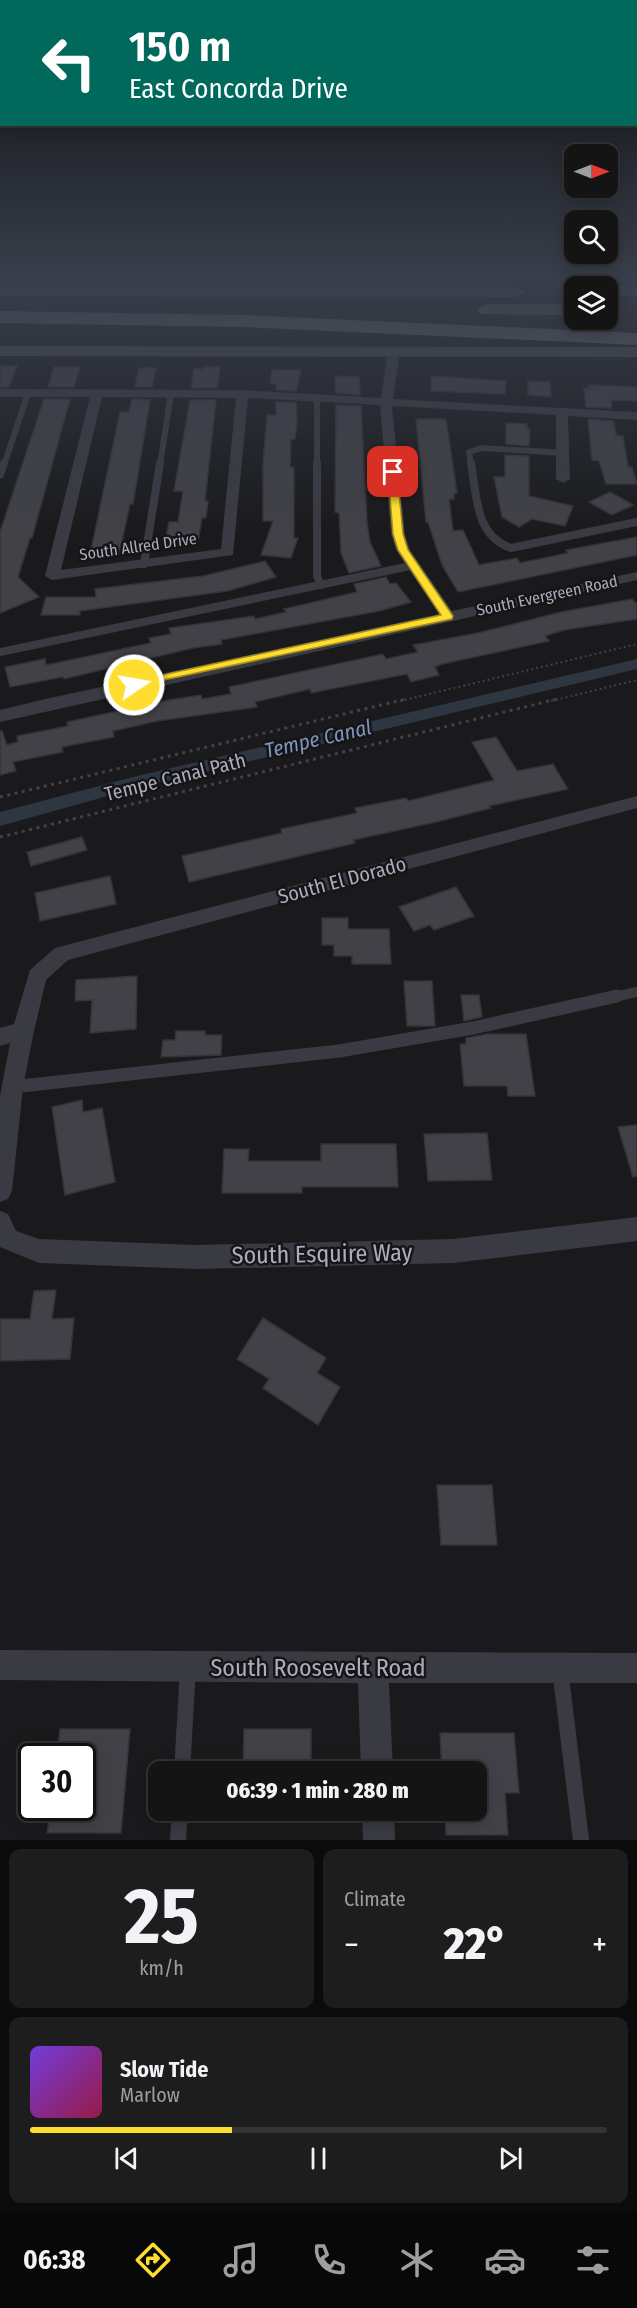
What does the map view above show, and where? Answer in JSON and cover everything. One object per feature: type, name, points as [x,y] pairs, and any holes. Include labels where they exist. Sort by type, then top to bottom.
[{"type":"street","points":[[392,362],[386,404],[398,534],[403,550],[448,616]]},
{"type":"street","points":[[0,393],[242,394],[386,404],[637,416]]},
{"type":"street","name":"South Allred Drive","points":[[97,394],[52,576],[228,552],[242,394]]},
{"type":"street","points":[[562,412],[563,479]]},
{"type":"street","name":"South Evergreen Road","points":[[0,716],[41,705],[637,576]]},
{"type":"street","name":"South El Dorado","points":[[23,1031],[37,976],[62,954],[637,802]]},
{"type":"street","points":[[0,1037],[23,1031],[12,1087],[0,1191]]},
{"type":"street","name":"South Esquire Way","points":[[4,1230],[39,1251],[195,1257],[453,1251],[637,1228]]},
{"type":"street","name":"South Roosevelt Road","points":[[0,1665],[188,1668],[637,1668]]},
{"type":"street","points":[[374,1668],[376,1761]]},
{"type":"street","points":[[378,1821],[379,1840]]},
{"type":"lane","points":[[0,475],[28,393]]},
{"type":"lane","points":[[144,564],[171,393]]},
{"type":"lane","points":[[317,399],[317,576],[321,585]]},
{"type":"lane","points":[[563,453],[482,448],[470,452],[483,527],[496,543],[511,548],[637,522]]},
{"type":"lane","points":[[0,652],[415,565]]},
{"type":"lane","points":[[12,1087],[339,1051],[472,1028],[637,992]]},
{"type":"lane","points":[[183,1761],[188,1668]]},
{"type":"lane","points":[[560,1668],[581,1840]]},
{"type":"lane","points":[[178,1840],[179,1821]]},
{"type":"path","name":"Tempe Canal Path","points":[[0,797],[637,644]]},
{"type":"path","name":"Tempe Canal Path","points":[[0,837],[141,800],[637,680]]},
{"type":"building","points":[[0,366],[17,366],[9,387],[0,387]]},
{"type":"building","points":[[54,367],[80,367],[74,387],[48,387]]},
{"type":"building","points":[[203,367],[220,367],[217,388],[191,388],[194,369],[203,369]]},
{"type":"building","points":[[139,368],[156,368],[152,387],[135,387]]},
{"type":"building","points":[[272,370],[301,370],[296,391],[276,390],[276,384],[270,383]]},
{"type":"building","points":[[335,376],[359,377],[360,395],[336,393]]},
{"type":"building","points":[[431,376],[506,381],[505,394],[431,391]]},
{"type":"building","points":[[528,381],[550,382],[551,397],[528,395]]},
{"type":"building","points":[[589,385],[637,387],[637,401],[611,400],[612,408],[586,407],[584,388],[589,388]]},
{"type":"building","points":[[44,399],[70,399],[32,538],[30,538],[18,577],[39,597],[0,613],[0,532]]},
{"type":"building","points":[[132,399],[150,400],[133,504],[130,504],[119,555],[90,555],[120,412],[129,412]]},
{"type":"building","points":[[190,400],[216,400],[205,501],[208,501],[206,518],[202,518],[198,542],[171,542],[171,537],[166,537],[169,522],[178,522],[183,491],[174,491]]},
{"type":"building","points":[[276,402],[296,403],[297,423],[295,439],[291,439],[290,467],[294,467],[294,538],[298,538],[291,558],[261,555],[273,521],[263,521],[263,464],[267,415],[276,415]]},
{"type":"building","points":[[336,405],[361,406],[367,522],[370,542],[381,566],[349,573],[341,553],[339,513],[335,512]]},
{"type":"building","points":[[416,419],[446,419],[457,493],[454,493],[454,499],[449,499],[453,531],[463,530],[479,565],[517,558],[520,563],[568,553],[566,550],[637,537],[637,555],[458,592],[442,565],[428,522],[426,522]]},
{"type":"building","points":[[588,419],[614,421],[616,435],[623,436],[628,467],[632,467],[637,484],[606,484],[599,461],[592,460]]},
{"type":"building","points":[[506,423],[527,424],[527,429],[530,429],[529,446],[506,444]]},
{"type":"building","points":[[505,455],[529,456],[529,496],[573,506],[565,526],[532,519],[519,527],[502,517],[494,477],[505,477]]},
{"type":"building","points":[[610,492],[633,505],[612,515],[589,502]]},
{"type":"building","points":[[265,561],[276,577],[227,591],[80,611],[80,615],[41,615],[46,597],[96,597],[95,589],[203,576]]},
{"type":"building","points":[[386,577],[390,584],[396,583],[411,602],[379,611],[221,640],[222,644],[193,648],[64,679],[63,677],[10,687],[5,667],[45,659],[46,665],[151,643],[149,638],[171,634],[169,628],[254,616],[255,619],[286,612],[284,609],[357,592],[354,584]]},
{"type":"building","points":[[632,599],[637,604],[637,619],[564,630],[545,636],[549,641],[442,664],[435,667],[439,675],[411,682],[407,674],[311,693],[310,689],[255,702],[257,707],[157,721],[113,731],[114,737],[62,747],[63,752],[13,762],[16,771],[0,775],[0,731],[7,745],[18,742],[17,736],[68,726],[67,722],[169,700],[201,695],[202,699],[231,694],[229,687],[383,654],[386,659],[418,652],[413,645],[478,633],[561,612]]},
{"type":"building","points":[[496,737],[517,771],[553,764],[568,789],[489,806],[491,808],[353,840],[355,843],[189,882],[182,856],[282,833],[281,829],[357,813],[355,808],[406,798],[408,801],[494,780],[472,742]]},
{"type":"building","points":[[82,837],[87,850],[31,866],[27,852]]},
{"type":"building","points":[[110,876],[116,904],[40,921],[35,893]]},
{"type":"building","points":[[456,887],[474,916],[434,930],[430,925],[414,931],[399,907]]},
{"type":"building","points":[[322,918],[348,918],[348,929],[389,929],[391,964],[352,964],[352,956],[334,956],[334,945],[322,945]]},
{"type":"building","points":[[137,976],[136,1029],[90,1033],[92,1000],[75,1001],[76,980]]},
{"type":"building","points":[[404,981],[432,981],[435,1026],[407,1026]]},
{"type":"building","points":[[461,995],[479,995],[482,1017],[464,1021]]},
{"type":"building","points":[[176,1031],[205,1031],[205,1035],[222,1035],[221,1055],[161,1057],[163,1040],[175,1040]]},
{"type":"building","points":[[487,1034],[526,1034],[535,1096],[508,1096],[507,1086],[464,1086],[460,1044],[466,1044],[466,1038]]},
{"type":"building","points":[[82,1100],[83,1112],[102,1108],[115,1182],[65,1195],[52,1107]]},
{"type":"building","points":[[637,1125],[637,1176],[633,1177],[618,1127]]},
{"type":"building","points":[[487,1133],[492,1180],[428,1181],[424,1134]]},
{"type":"building","points":[[321,1144],[396,1144],[398,1187],[302,1187],[302,1193],[222,1193],[224,1149],[249,1149],[248,1161],[321,1161]]},
{"type":"building","points":[[56,1290],[52,1319],[74,1318],[70,1359],[0,1361],[0,1319],[30,1319],[34,1291]]},
{"type":"building","points":[[263,1318],[326,1358],[317,1373],[340,1387],[318,1425],[263,1388],[269,1379],[237,1359]]},
{"type":"building","points":[[437,1485],[492,1485],[497,1545],[441,1545]]},
{"type":"building","points":[[60,1729],[130,1729],[121,1833],[47,1833],[49,1821],[96,1821],[96,1743],[58,1743]]},
{"type":"building","points":[[244,1729],[311,1729],[311,1761],[243,1761]]},
{"type":"building","points":[[440,1733],[514,1733],[519,1793],[505,1793],[508,1835],[446,1835],[445,1821],[487,1821],[487,1761],[441,1761]]},
{"type":"waterway","name":"Tempe Canal","points":[[0,819],[133,783],[637,664]]},
{"type":"route","points":[[134,685],[448,616],[403,550],[398,534],[393,472]]}]
